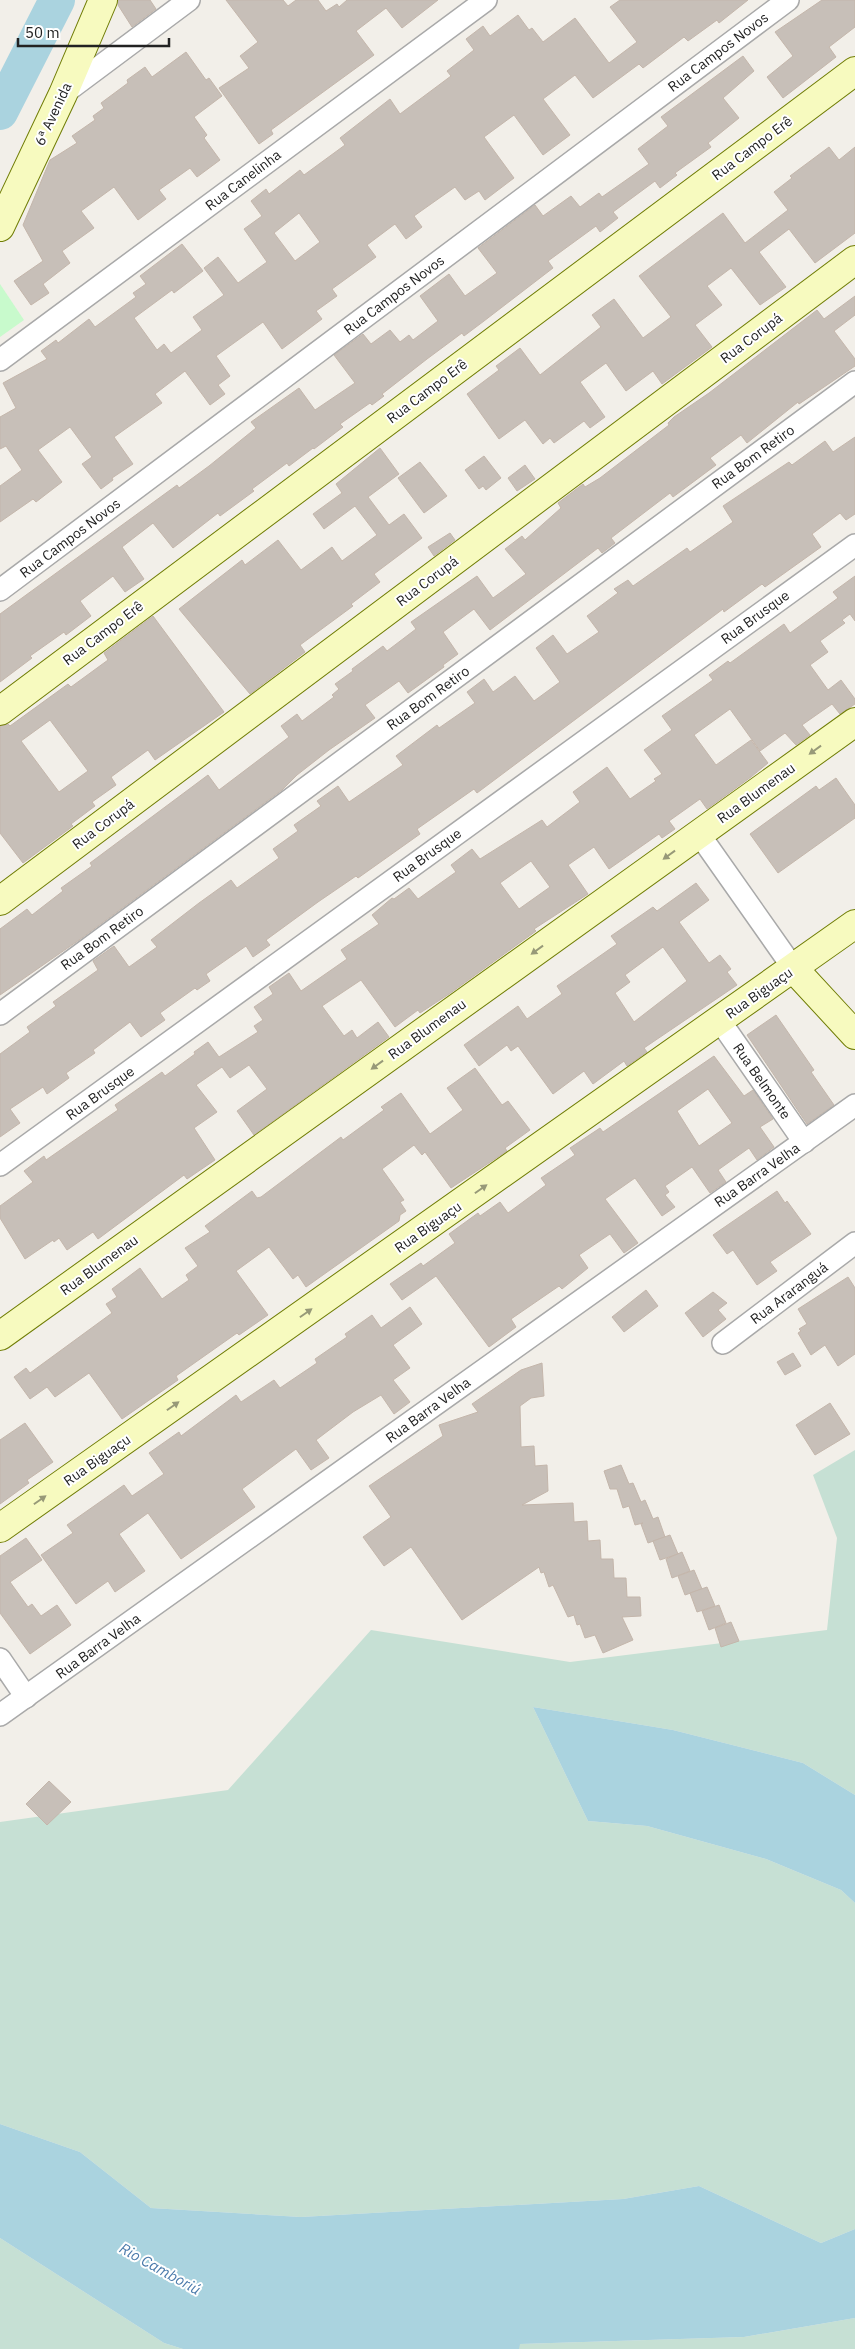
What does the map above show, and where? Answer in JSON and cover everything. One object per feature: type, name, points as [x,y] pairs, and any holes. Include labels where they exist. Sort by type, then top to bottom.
[{"type":"street","name":"6ª Avenida","points":[[0,227],[63,94],[103,0]]},
{"type":"street","points":[[63,94],[189,0]]},
{"type":"street","name":"Rua Canelinha","points":[[0,360],[486,0]]},
{"type":"street","name":"Rua Campos Novos","points":[[0,590],[788,0]]},
{"type":"street","name":"Rua Campo Erê","points":[[0,710],[855,71]]},
{"type":"street","name":"Rua Corupá","points":[[0,901],[855,260]]},
{"type":"street","name":"Rua Bom Retiro","points":[[0,1014],[855,382]]},
{"type":"street","name":"Rua Brusque","points":[[0,1165],[855,545]]},
{"type":"street","name":"Rua Blumenau","points":[[0,1336],[855,722]]},
{"type":"street","points":[[699,834],[794,968],[855,1035]]},
{"type":"street","name":"Rua Biguaçu","points":[[0,1528],[855,924]]},
{"type":"street","name":"Rua Belmonte","points":[[720,1021],[804,1142]]},
{"type":"street","name":"Rua Barra Velha","points":[[0,1715],[855,1106]]},
{"type":"street","name":"Rua Araranguá","points":[[723,1343],[855,1242]]},
{"type":"street","points":[[0,1659],[26,1697]]},
{"type":"green space","points":[[0,284],[24,320],[0,337]]},
{"type":"green space","points":[[855,1450],[855,1795],[803,1763],[673,1730],[533,1707],[588,1821],[647,1826],[766,1859],[841,1890],[855,1903],[855,2229],[821,2243],[699,2186],[623,2199],[301,2217],[151,2208],[80,2152],[0,2124],[0,1822],[228,1790],[371,1630],[570,1662],[827,1630],[837,1538],[813,1475]]},
{"type":"green space","points":[[0,2238],[164,2343],[183,2349],[0,2349]]},
{"type":"green space","points":[[855,2318],[855,2349],[519,2349],[519,2344],[744,2337]]},
{"type":"water","points":[[533,1707],[673,1730],[803,1763],[855,1795],[855,1903],[841,1890],[766,1859],[647,1826],[588,1821]]},
{"type":"water","name":"Rio Camboriú","points":[[0,2124],[80,2152],[151,2208],[301,2217],[623,2199],[699,2186],[821,2243],[855,2229],[855,2318],[744,2337],[520,2344],[519,2349],[183,2349],[164,2343],[0,2238]]},
{"type":"building","points":[[118,0],[150,0],[156,9],[132,27],[118,5]]},
{"type":"building","points":[[226,0],[283,0],[288,6],[296,0],[318,0],[326,11],[337,4],[339,7],[347,0],[438,0],[402,28],[386,8],[356,31],[374,55],[271,130],[273,134],[259,144],[219,88],[249,68],[240,56],[258,42]]},
{"type":"building","points":[[620,0],[748,0],[719,23],[717,20],[688,41],[684,37],[643,68],[639,64],[593,98],[575,75],[543,99],[570,135],[543,155],[514,115],[484,137],[514,178],[485,200],[479,191],[465,200],[455,187],[414,216],[422,227],[406,239],[395,224],[367,245],[376,257],[332,289],[337,296],[316,311],[322,319],[282,349],[263,322],[216,356],[230,376],[218,385],[225,394],[210,405],[185,371],[155,394],[162,403],[114,437],[133,464],[112,478],[113,480],[101,489],[82,464],[92,457],[70,427],[38,450],[62,482],[36,502],[33,499],[0,522],[0,486],[22,470],[6,446],[0,449],[0,417],[16,408],[3,383],[47,359],[41,351],[56,340],[58,343],[89,319],[95,327],[136,297],[133,293],[146,284],[140,276],[182,244],[203,271],[174,293],[172,290],[134,318],[157,350],[164,344],[171,353],[202,330],[193,317],[224,295],[204,268],[218,257],[238,283],[267,262],[244,229],[262,216],[251,201],[266,189],[269,194],[300,170],[304,175],[345,145],[340,138],[390,99],[400,114],[451,76],[447,71],[474,50],[466,39],[483,26],[490,36],[518,15],[529,30],[532,28],[543,42],[575,18],[609,63],[637,42],[610,7]],"holes":[[[299,213],[320,242],[295,261],[274,233]]]},
{"type":"building","points":[[822,0],[855,0],[855,27],[829,47],[836,57],[783,98],[767,77],[793,56],[775,32]]},
{"type":"building","points":[[186,52],[206,80],[209,78],[222,96],[194,117],[207,135],[204,138],[220,160],[197,177],[190,168],[159,190],[166,199],[138,220],[114,187],[81,211],[94,228],[62,251],[70,263],[43,284],[49,293],[31,305],[14,281],[43,261],[23,225],[50,160],[77,143],[72,136],[95,120],[93,116],[104,108],[101,103],[128,83],[127,80],[145,67],[152,77]]},
{"type":"building","points":[[743,56],[754,71],[723,98],[739,118],[708,143],[711,147],[675,173],[677,175],[660,188],[655,181],[613,212],[618,218],[600,232],[596,226],[548,261],[553,268],[484,321],[464,336],[462,333],[382,394],[384,396],[372,405],[370,403],[340,424],[343,427],[314,449],[289,466],[287,463],[252,489],[254,491],[220,516],[218,513],[173,548],[153,523],[122,547],[144,579],[125,592],[113,576],[80,601],[91,616],[66,635],[64,632],[30,656],[32,658],[0,682],[0,614],[177,485],[179,488],[209,466],[256,428],[251,422],[299,388],[315,410],[355,383],[334,355],[363,334],[371,344],[390,330],[400,342],[409,335],[413,340],[438,321],[420,296],[449,274],[465,296],[497,273],[478,248],[535,205],[543,216],[571,196],[580,207],[599,193],[602,197],[649,164],[638,149],[668,126],[661,117]]},
{"type":"building","points":[[829,147],[839,160],[855,147],[855,233],[815,263],[789,229],[759,252],[786,287],[760,305],[731,268],[707,286],[722,305],[695,325],[712,347],[662,384],[653,371],[626,391],[606,363],[580,382],[605,417],[590,428],[584,421],[554,443],[550,438],[543,444],[525,420],[499,439],[467,394],[499,370],[496,366],[520,348],[540,375],[601,327],[592,315],[614,299],[643,338],[671,317],[639,276],[723,213],[745,243],[788,210],[774,192],[792,178],[790,176]]},
{"type":"building","points":[[855,296],[855,315],[834,331],[855,359],[855,366],[799,404],[798,402],[747,443],[741,435],[710,458],[716,465],[673,497],[670,493],[611,538],[615,543],[602,553],[598,548],[490,630],[474,609],[443,632],[458,654],[443,665],[444,667],[408,693],[399,681],[365,705],[375,718],[329,750],[297,775],[282,790],[79,940],[0,995],[0,929],[27,909],[32,915],[63,891],[61,888],[92,866],[90,863],[208,775],[219,790],[289,737],[281,726],[297,714],[302,721],[334,697],[332,695],[339,689],[335,684],[353,671],[352,669],[383,646],[387,651],[416,629],[411,622],[477,576],[493,598],[526,574],[505,549],[522,536],[525,540],[561,508],[558,503],[583,484],[585,487],[600,478],[669,425],[668,423],[674,417],[709,393],[817,310],[824,319]]},
{"type":"building","points":[[855,437],[855,514],[846,520],[840,513],[812,534],[821,547],[765,587],[762,584],[724,612],[723,609],[477,793],[474,789],[417,829],[420,834],[358,878],[356,876],[318,902],[266,940],[270,945],[253,957],[246,946],[206,974],[210,981],[197,990],[195,988],[160,1013],[165,1020],[141,1037],[130,1022],[93,1050],[95,1053],[66,1073],[69,1078],[47,1094],[43,1087],[10,1109],[20,1123],[0,1137],[0,1054],[30,1032],[27,1027],[56,1006],[53,1002],[98,970],[93,961],[114,946],[129,967],[157,947],[151,940],[199,903],[231,880],[237,888],[279,858],[273,849],[298,831],[294,825],[321,806],[317,801],[338,786],[349,802],[403,765],[396,756],[437,725],[439,728],[475,703],[467,692],[484,679],[493,692],[515,676],[534,701],[560,682],[536,648],[553,635],[567,654],[599,632],[587,616],[618,593],[614,589],[628,580],[633,586],[687,548],[690,552],[733,522],[723,506],[789,462],[792,465],[825,441],[833,452]]},
{"type":"building","points":[[380,448],[399,474],[368,497],[389,525],[404,514],[422,538],[374,574],[380,582],[351,604],[353,606],[300,645],[305,652],[250,694],[179,609],[242,560],[245,565],[278,540],[301,570],[332,547],[342,561],[377,535],[355,506],[324,529],[313,514],[342,493],[336,484]]},
{"type":"building","points":[[484,456],[501,478],[486,490],[483,486],[479,489],[465,470]]},
{"type":"building","points":[[420,462],[447,496],[424,513],[398,478]]},
{"type":"building","points":[[525,465],[535,479],[517,491],[508,478]]},
{"type":"building","points":[[450,533],[455,540],[434,556],[428,547]]},
{"type":"building","points":[[855,576],[855,621],[850,614],[842,620],[845,623],[820,641],[828,652],[810,665],[828,690],[841,680],[855,699],[855,704],[840,714],[832,704],[802,725],[810,735],[796,745],[785,733],[760,751],[730,709],[694,735],[716,765],[751,740],[768,763],[751,777],[707,809],[700,799],[669,821],[675,829],[662,838],[659,834],[609,869],[594,847],[568,865],[588,894],[534,929],[536,931],[449,994],[420,1013],[418,1010],[395,1027],[361,980],[322,1006],[344,1036],[352,1030],[357,1038],[378,1022],[389,1037],[254,1135],[237,1111],[267,1089],[249,1065],[230,1078],[222,1067],[196,1085],[217,1112],[194,1128],[215,1160],[187,1179],[184,1175],[98,1239],[93,1232],[67,1250],[59,1238],[25,1259],[0,1218],[0,1206],[33,1182],[24,1171],[44,1156],[46,1160],[118,1110],[115,1105],[162,1072],[165,1076],[208,1042],[219,1057],[258,1032],[254,1026],[263,1020],[254,1007],[273,994],[269,987],[289,973],[301,991],[347,959],[341,950],[379,924],[372,915],[392,898],[394,899],[409,888],[418,899],[456,872],[451,865],[472,849],[480,859],[542,820],[547,827],[580,802],[573,792],[607,767],[630,799],[656,781],[654,779],[662,774],[644,750],[672,730],[662,716],[713,680],[709,675],[728,661],[730,663],[784,624],[790,633],[838,598],[833,592]],"holes":[[[531,861],[550,887],[519,909],[500,883]]]},
{"type":"building","points":[[153,616],[224,712],[155,760],[148,750],[111,777],[116,785],[92,802],[95,806],[71,824],[73,826],[23,863],[0,833],[0,726],[8,724],[10,726],[68,684],[71,687],[108,660],[104,653]],"holes":[[[50,720],[88,771],[59,792],[21,741]]]},
{"type":"building","points":[[836,778],[855,805],[855,818],[778,873],[750,834],[816,786],[819,790]]},
{"type":"building","points":[[696,883],[709,900],[679,922],[709,963],[720,955],[731,969],[727,972],[737,985],[644,1048],[647,1052],[627,1066],[624,1061],[593,1084],[584,1071],[553,1094],[518,1046],[511,1051],[507,1045],[479,1066],[464,1045],[518,1006],[527,1019],[562,994],[557,986],[617,944],[611,936],[653,907],[657,911]],"holes":[[[663,947],[687,981],[634,1022],[615,993],[630,982],[625,975]]]},
{"type":"building","points":[[776,1015],[814,1070],[811,1072],[834,1105],[807,1124],[747,1035]]},
{"type":"building","points":[[714,1056],[744,1096],[753,1090],[773,1119],[760,1127],[774,1147],[757,1160],[749,1148],[718,1170],[726,1182],[710,1193],[692,1167],[665,1186],[669,1192],[665,1195],[675,1207],[662,1216],[635,1178],[605,1199],[638,1243],[624,1253],[610,1234],[579,1255],[588,1268],[562,1289],[559,1286],[511,1319],[516,1327],[489,1347],[436,1276],[402,1300],[390,1284],[421,1263],[423,1266],[455,1243],[449,1234],[478,1213],[480,1216],[500,1202],[508,1213],[546,1185],[541,1178],[575,1155],[570,1148],[600,1128],[603,1132]],"holes":[[[708,1089],[732,1123],[699,1146],[677,1111]]]},
{"type":"building","points":[[475,1068],[502,1105],[508,1101],[530,1130],[505,1148],[507,1151],[451,1188],[425,1152],[422,1155],[414,1145],[382,1169],[404,1200],[400,1202],[406,1211],[400,1215],[399,1221],[306,1287],[298,1275],[293,1279],[269,1247],[236,1271],[268,1315],[239,1335],[237,1333],[176,1376],[178,1380],[122,1419],[89,1373],[55,1397],[47,1387],[30,1399],[14,1377],[26,1368],[30,1373],[112,1313],[106,1304],[117,1297],[112,1289],[140,1268],[162,1299],[189,1280],[186,1275],[198,1266],[185,1248],[210,1232],[205,1226],[252,1191],[257,1198],[261,1197],[341,1137],[343,1140],[384,1110],[381,1107],[401,1093],[430,1134],[463,1110],[447,1088]]},
{"type":"building","points":[[777,1191],[785,1203],[787,1201],[811,1234],[770,1262],[777,1271],[757,1285],[733,1250],[727,1254],[713,1235]]},
{"type":"building","points":[[848,1277],[855,1288],[855,1354],[838,1366],[825,1345],[811,1355],[798,1333],[801,1331],[799,1329],[807,1324],[798,1309]]},
{"type":"building","points":[[646,1290],[658,1306],[624,1332],[612,1317]]},
{"type":"building","points":[[713,1292],[727,1303],[718,1310],[726,1319],[703,1337],[685,1313]]},
{"type":"building","points":[[410,1307],[422,1324],[393,1345],[410,1368],[393,1380],[410,1402],[394,1414],[381,1395],[353,1412],[316,1440],[329,1458],[311,1470],[296,1449],[242,1489],[255,1507],[181,1559],[148,1513],[119,1534],[145,1571],[115,1592],[108,1581],[76,1604],[41,1555],[73,1533],[67,1525],[124,1485],[132,1496],[164,1474],[149,1453],[179,1432],[181,1436],[236,1395],[241,1402],[274,1380],[280,1388],[317,1363],[315,1359],[347,1337],[345,1334],[372,1315],[381,1328]]},
{"type":"building","points":[[793,1353],[801,1366],[785,1375],[777,1362]]},
{"type":"building","points":[[542,1363],[544,1396],[531,1398],[520,1406],[521,1447],[534,1446],[535,1466],[547,1465],[548,1491],[522,1505],[573,1503],[574,1522],[587,1521],[588,1541],[600,1540],[601,1559],[613,1559],[614,1578],[626,1578],[627,1597],[640,1597],[641,1616],[622,1617],[633,1640],[603,1653],[595,1635],[585,1638],[580,1624],[577,1625],[574,1615],[568,1617],[553,1585],[549,1587],[544,1572],[541,1573],[539,1567],[462,1620],[411,1547],[384,1566],[363,1537],[391,1517],[369,1486],[443,1436],[439,1425],[478,1412],[472,1404],[521,1370]]},
{"type":"building","points":[[830,1403],[850,1434],[815,1455],[796,1425]]},
{"type":"building","points":[[25,1423],[53,1462],[27,1480],[29,1483],[0,1504],[0,1440]]},
{"type":"building","points":[[621,1465],[629,1484],[633,1483],[641,1502],[645,1500],[653,1519],[658,1517],[665,1537],[648,1543],[641,1524],[643,1523],[635,1525],[629,1506],[623,1508],[617,1489],[610,1489],[604,1471]]},
{"type":"building","points":[[670,1535],[678,1554],[660,1560],[653,1541]]},
{"type":"building","points":[[26,1538],[42,1560],[10,1582],[28,1607],[32,1604],[41,1616],[57,1605],[71,1625],[30,1654],[0,1613],[0,1556]]},
{"type":"building","points":[[682,1552],[690,1571],[672,1578],[666,1559]]},
{"type":"building","points":[[694,1570],[702,1589],[685,1595],[678,1576]]},
{"type":"building","points":[[707,1587],[715,1606],[697,1612],[690,1593]]},
{"type":"building","points":[[719,1605],[726,1623],[709,1630],[702,1611]]},
{"type":"building","points":[[731,1622],[739,1641],[721,1647],[715,1628]]},
{"type":"building","points":[[49,1781],[71,1802],[47,1825],[26,1804]]},
{"type":"waterway","points":[[0,112],[57,0]]}]
